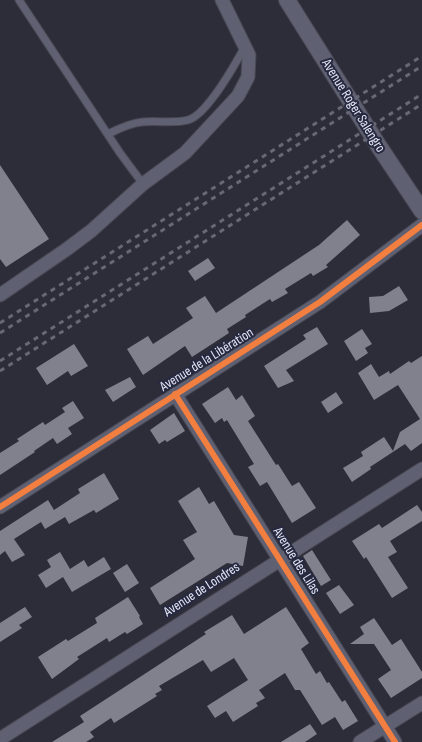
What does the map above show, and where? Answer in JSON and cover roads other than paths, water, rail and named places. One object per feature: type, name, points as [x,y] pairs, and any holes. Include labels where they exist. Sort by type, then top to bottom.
[{"type":"street","points":[[0,295],[68,249],[143,184],[185,153],[238,96],[244,87],[250,70],[249,55],[246,46],[222,0]]},
{"type":"street","name":"Avenue Roger Salengro","points":[[287,0],[378,145],[422,211]]},
{"type":"street","name":"Avenue de la Libération","points":[[0,507],[320,302],[422,225]]},
{"type":"street","name":"Avenue des Lilas","points":[[175,394],[395,742]]},
{"type":"street","name":"Avenue de Londres","points":[[0,739],[422,469]]},
{"type":"street","points":[[360,742],[422,703]]},
{"type":"lane","points":[[18,0],[143,184]]},
{"type":"lane","points":[[108,134],[142,122],[190,120],[206,106],[227,79],[246,46]]},
{"type":"railway","points":[[0,323],[422,56]]},
{"type":"railway","points":[[0,333],[422,66]]},
{"type":"railway","points":[[0,361],[422,94]]},
{"type":"railway","points":[[0,371],[422,104]]}]
